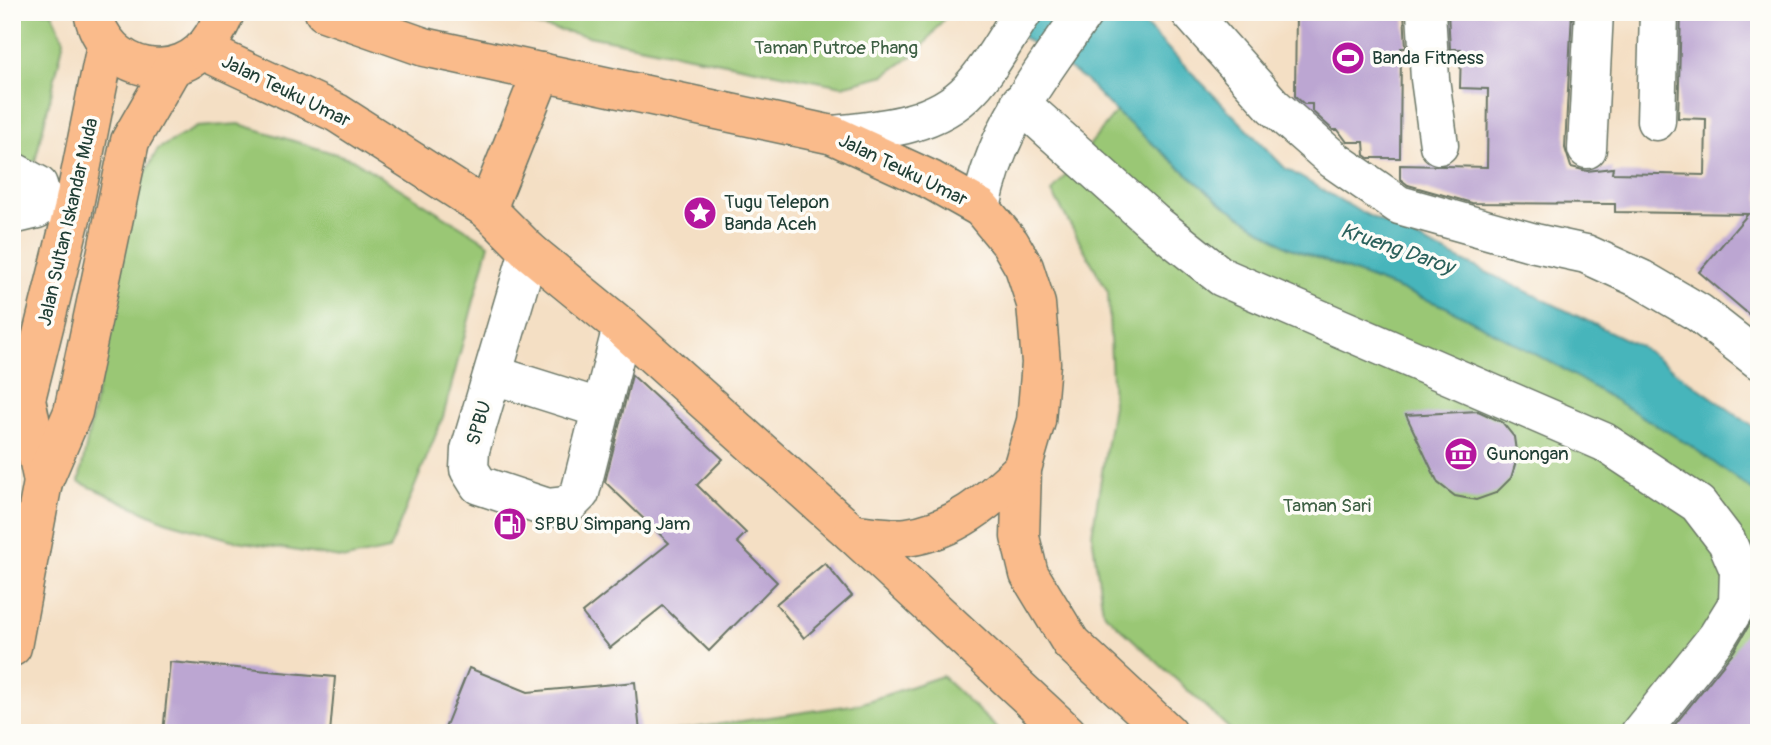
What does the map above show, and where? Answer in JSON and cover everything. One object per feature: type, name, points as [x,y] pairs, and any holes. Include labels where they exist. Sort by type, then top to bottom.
[{"type":"highway","name":"Jalan Sultan Iskandar Muda","points":[[12,647],[43,482],[73,412],[130,141],[225,12]]},
{"type":"highway","name":"Jalan Teuku Umar","points":[[324,12],[424,47],[833,135],[931,180],[981,208],[1020,259],[1036,304],[1041,363],[1036,421],[1022,469],[1020,537],[1029,574],[1046,607],[1070,643],[1168,733]]},
{"type":"highway","points":[[377,12],[424,47]]},
{"type":"highway","name":"Jalan Sultan Iskandar Muda","points":[[43,482],[19,397],[43,209],[100,28]]},
{"type":"highway","name":"Jalan Teuku Umar","points":[[100,28],[130,62],[151,68],[188,60],[337,113],[487,209],[529,251],[622,327],[853,534],[1067,733]]},
{"type":"highway","points":[[487,209],[542,72]]},
{"type":"highway","points":[[853,534],[906,537],[944,527],[987,503],[1022,469]]},
{"type":"street","points":[[981,208],[986,177],[1000,139],[1030,89],[1084,12]]},
{"type":"street","points":[[1189,12],[1273,106],[1334,160],[1399,205],[1535,243],[1586,254],[1641,279],[1699,313],[1759,360]]},
{"type":"street","points":[[1426,12],[1430,79],[1439,145]]},
{"type":"street","points":[[1587,149],[1594,12]]},
{"type":"street","points":[[1656,121],[1659,12]]},
{"type":"street","points":[[833,135],[899,127],[937,112],[970,90],[1013,27]]},
{"type":"street","points":[[1030,89],[1153,222],[1222,277],[1604,442],[1698,504],[1727,541],[1739,570],[1738,603],[1717,637],[1640,733]]},
{"type":"street","points":[[12,171],[27,176],[38,185],[43,209]]},
{"type":"street","name":"SPBU","points":[[529,251],[470,450],[469,469],[479,485],[548,508],[567,506],[580,493],[599,408],[622,327]]},
{"type":"street","points":[[494,375],[599,408]]},
{"type":"street","points":[[19,397],[73,412]]},
{"type":"green space","points":[[12,12],[52,12],[64,40],[12,258]]},
{"type":"green space","name":"Taman Putroe Phang","points":[[466,12],[949,12],[920,50],[885,75],[842,86]]},
{"type":"green space","name":"Taman Sari","points":[[1116,112],[1221,203],[1288,247],[1446,307],[1558,366],[1691,446],[1759,495],[1759,733],[1234,733],[1103,612],[1092,534],[1113,405],[1108,292],[1052,192]]},
{"type":"green space","points":[[239,124],[352,159],[489,244],[443,417],[389,550],[346,559],[232,540],[165,521],[79,482],[137,188],[158,149],[197,127]]},
{"type":"green space","points":[[942,676],[1002,733],[660,733],[859,704]]},
{"type":"water","name":"Krueng Daroy","points":[[986,12],[1127,12],[1146,26],[1285,168],[1361,212],[1640,346],[1759,431],[1759,495],[1691,446],[1558,366],[1446,307],[1288,247],[1221,203],[1116,112],[1085,80]]},
{"type":"building","name":"Banda Fitness","points":[[1296,12],[1404,12],[1406,48],[1401,48],[1400,158],[1369,158],[1365,155],[1364,142],[1347,142],[1338,130],[1333,130],[1312,111],[1312,104],[1304,104],[1295,96]]},
{"type":"building","points":[[1448,12],[1572,12],[1565,148],[1571,167],[1587,171],[1613,168],[1612,173],[1705,175],[1706,119],[1678,118],[1681,12],[1759,12],[1759,323],[1699,272],[1748,214],[1615,212],[1615,204],[1472,203],[1408,185],[1400,179],[1400,165],[1487,167],[1488,89],[1460,88],[1461,49],[1450,49]]},
{"type":"building","points":[[632,375],[723,459],[697,485],[746,533],[737,542],[777,582],[709,651],[663,606],[610,648],[582,613],[669,543],[605,482]]},
{"type":"building","points":[[1478,411],[1502,422],[1514,437],[1517,458],[1511,478],[1496,493],[1476,500],[1455,496],[1438,483],[1406,415]]},
{"type":"building","points":[[825,563],[852,596],[804,638],[776,604]]},
{"type":"building","points":[[1759,608],[1759,733],[1668,733],[1734,651]]},
{"type":"building","points":[[170,662],[335,677],[330,733],[163,733]]},
{"type":"building","points":[[469,668],[528,692],[635,682],[640,733],[443,733]]},
{"type":"place","name":"Banda Fitness","points":[[1348,58]]},
{"type":"place","name":"Tugu Telepon Banda Aceh","points":[[700,213]]},
{"type":"place","name":"Gunongan","points":[[1461,454]]},
{"type":"place","name":"SPBU Simpang Jam","points":[[510,524]]}]
